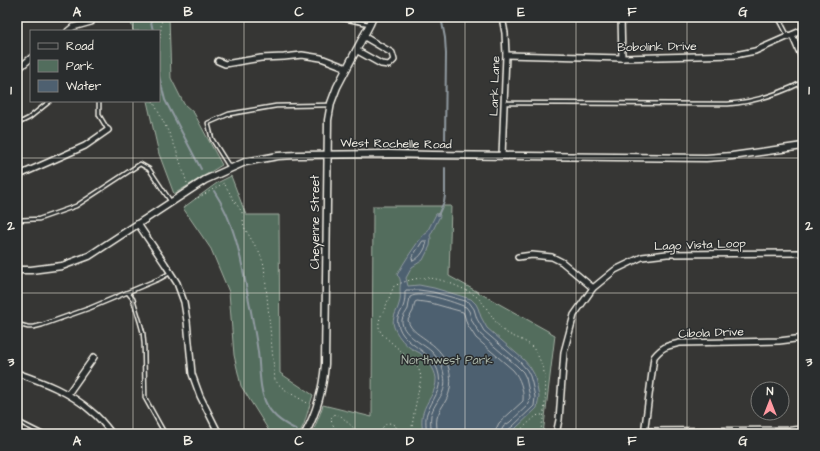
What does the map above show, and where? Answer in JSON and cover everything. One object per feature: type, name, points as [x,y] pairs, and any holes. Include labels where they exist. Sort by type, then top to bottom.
[{"type":"street","name":"Cheyenne Street","points":[[305,434],[313,418],[319,399],[325,364],[326,154],[330,105],[337,87],[373,17]]},
{"type":"street","name":"Lark Lane","points":[[502,17],[505,33],[506,55],[502,156]]},
{"type":"street","points":[[621,17],[622,58]]},
{"type":"street","points":[[70,30],[92,20]]},
{"type":"street","name":"Bobolink Drive","points":[[506,55],[622,58],[735,55],[755,51],[803,30]]},
{"type":"street","points":[[356,50],[381,64],[389,65],[394,60],[392,53],[363,36]]},
{"type":"street","points":[[790,36],[803,60]]},
{"type":"street","points":[[218,61],[225,64],[261,58],[284,58],[302,55],[321,58],[347,68]]},
{"type":"street","points":[[17,70],[30,59]]},
{"type":"street","points":[[17,176],[85,146],[108,130]]},
{"type":"street","name":"West Rochelle Road","points":[[17,270],[31,270],[62,266],[89,256],[205,180],[245,162],[278,156],[326,154],[706,158],[732,156],[803,146]]},
{"type":"street","points":[[138,224],[177,283],[184,302],[192,374],[200,396],[219,434]]},
{"type":"street","name":"Lago Vista Loop","points":[[556,434],[559,420],[564,352],[574,315],[593,288],[615,270],[642,258],[667,254],[803,253]]},
{"type":"street","points":[[518,257],[532,255],[552,257],[562,262],[593,288]]},
{"type":"street","name":"Cibola Drive","points":[[644,433],[654,357],[660,350],[680,343],[779,341],[803,338]]},
{"type":"street","points":[[68,394],[94,357]]},
{"type":"street","points":[[17,373],[41,381],[68,394],[91,411],[112,434]]},
{"type":"street","points":[[644,433],[803,429]]},
{"type":"lane","points":[[334,17],[370,24]]},
{"type":"lane","points":[[778,17],[790,36]]},
{"type":"lane","points":[[504,103],[728,104],[741,103],[766,97],[803,82]]},
{"type":"lane","points":[[17,124],[29,118],[49,102]]},
{"type":"lane","points":[[99,102],[99,115],[108,130]]},
{"type":"lane","points":[[230,169],[212,139],[208,123],[229,114],[276,106],[330,105]]},
{"type":"lane","points":[[17,220],[39,219],[76,206],[140,164],[149,169],[171,203]]},
{"type":"lane","points":[[17,324],[28,327],[42,324],[90,308],[171,273]]},
{"type":"lane","points":[[128,292],[133,299],[140,322],[144,344],[145,398],[165,434]]},
{"type":"lane","points":[[17,421],[43,434]]},
{"type":"path","points":[[160,38],[162,17]]},
{"type":"path","points":[[154,102],[176,149],[188,183]]},
{"type":"path","points":[[195,198],[196,199],[224,183],[242,212],[244,227],[260,254],[264,265],[275,380],[288,392],[309,404]]},
{"type":"path","points":[[411,434],[420,383],[420,373],[418,367],[380,332],[378,326],[380,317],[394,286],[410,280],[424,278],[448,282],[469,292],[481,301],[502,329],[512,336],[528,343],[533,348],[545,377],[544,415],[543,424],[539,434]]},
{"type":"path","points":[[342,434],[332,423],[331,418],[335,414],[341,416],[360,434]]},
{"type":"path","points":[[516,434],[536,416],[544,415]]},
{"type":"path","points":[[378,434],[385,425],[391,423],[397,428],[397,434]]},
{"type":"green space","points":[[130,17],[169,17],[171,78],[184,104],[194,113],[222,165],[174,194],[159,154],[147,102],[160,102],[160,30],[133,30]]},
{"type":"green space","points":[[231,176],[246,215],[279,215],[280,373],[313,395],[304,424],[299,434],[271,434],[241,386],[234,355],[229,292],[211,249],[183,208],[217,183]]},
{"type":"green space","name":"Northwest Park","points":[[373,206],[451,206],[449,276],[555,335],[543,434],[312,434],[323,405],[372,417]]},
{"type":"water","points":[[439,213],[440,216],[430,236],[430,246],[423,260],[412,267],[406,278],[408,286],[419,285],[434,288],[471,299],[476,304],[487,328],[523,359],[530,367],[534,374],[539,397],[537,408],[508,434],[423,434],[422,415],[435,388],[436,378],[432,368],[425,358],[420,353],[409,347],[400,338],[394,327],[393,321],[400,302],[400,280],[397,275],[413,249],[424,234],[426,234],[436,214]]},
{"type":"waterway","points":[[150,17],[153,30]]},
{"type":"waterway","points":[[441,17],[446,54],[445,142]]},
{"type":"waterway","points":[[160,80],[165,100],[201,169]]},
{"type":"waterway","points":[[438,215],[444,202],[445,168]]},
{"type":"waterway","points":[[214,191],[227,214],[239,252],[256,336],[261,386],[264,399],[276,417],[297,430]]}]
